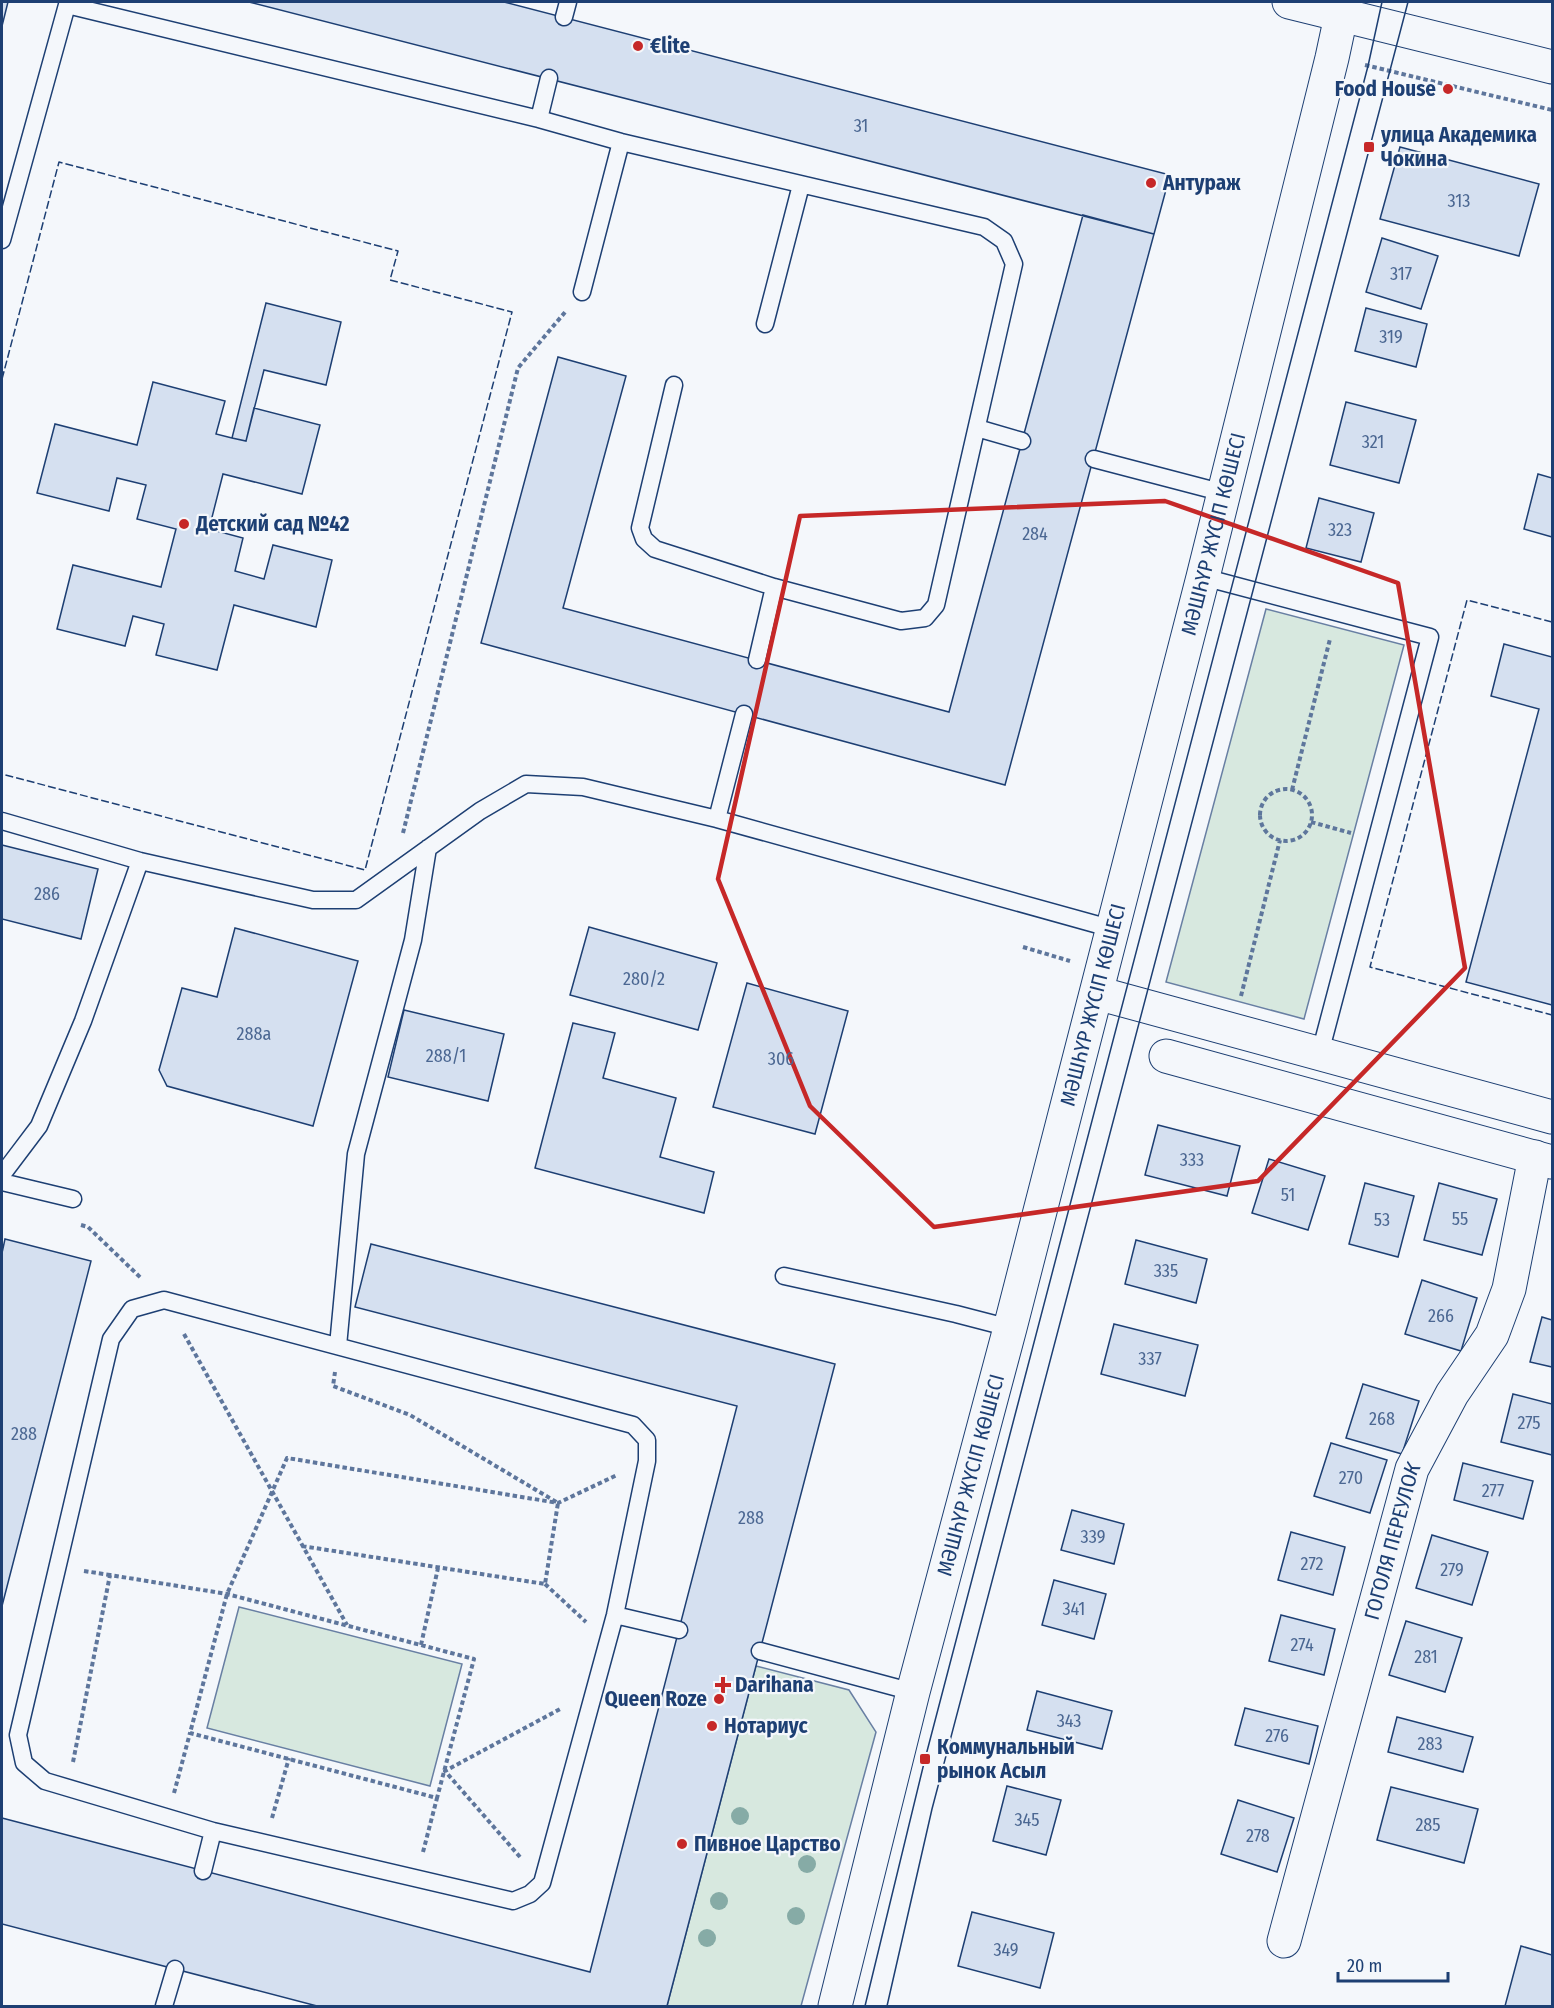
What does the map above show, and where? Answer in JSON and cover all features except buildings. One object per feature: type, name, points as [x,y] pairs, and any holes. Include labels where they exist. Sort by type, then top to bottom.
[{"type":"street","points":[[1289,2],[1342,8],[1552,68]]},
{"type":"street","name":"МӘШҺҮР ЖҮСІП КӨШЕСІ","points":[[835,2007],[913,1692],[1010,1328],[1203,577],[1332,58],[1342,8]]},
{"type":"street","points":[[1096,993],[1552,1117]]},
{"type":"street","points":[[1166,1056],[1544,1159]]},
{"type":"street","name":"ГОГОЛЯ ПЕРЕУЛОК","points":[[1284,1941],[1412,1468],[1452,1394],[1492,1335],[1509,1288],[1544,1159]]},
{"type":"lane","points":[[2,240],[61,3],[539,119],[621,142],[984,227],[1004,241],[1014,264],[936,605],[925,618],[902,621],[774,587],[654,549],[644,539],[640,528],[674,385]]},
{"type":"lane","points":[[539,119],[549,78]]},
{"type":"lane","points":[[582,292],[621,142]]},
{"type":"lane","points":[[765,324],[801,185]]},
{"type":"lane","points":[[977,428],[1023,441]]},
{"type":"lane","points":[[1094,459],[1224,493]]},
{"type":"lane","points":[[1203,577],[1430,637],[1320,1053]]},
{"type":"lane","points":[[757,660],[774,587]]},
{"type":"lane","points":[[717,819],[744,714]]},
{"type":"lane","points":[[2,821],[140,861],[313,900],[356,900],[480,811],[526,784],[583,787],[717,819],[1113,929]]},
{"type":"lane","points":[[338,1346],[356,1154],[413,940],[428,848]]},
{"type":"lane","points":[[2,1175],[39,1126],[83,1021],[140,861]]},
{"type":"lane","points":[[2,1182],[73,1199]]},
{"type":"lane","points":[[783,1276],[1010,1328]]},
{"type":"lane","points":[[165,1300],[633,1425],[647,1440],[647,1461],[615,1615],[542,1882],[530,1894],[513,1901],[213,1831],[45,1782],[24,1763],[18,1735],[111,1339],[132,1309],[165,1300]]},
{"type":"lane","points":[[615,1615],[679,1630]]},
{"type":"lane","points":[[760,1651],[913,1692]]},
{"type":"lane","points":[[202,1870],[213,1831]]},
{"type":"lane","points":[[164,2007],[175,1969]]},
{"type":"path","points":[[1332,58],[1552,110]]},
{"type":"path","points":[[392,874],[518,368],[582,292]]},
{"type":"path","points":[[1292,790],[1337,612]]},
{"type":"path","points":[[1292,790],[1304,796],[1309,803],[1312,810],[1311,822],[1304,834],[1297,839],[1280,840],[1273,837],[1262,824],[1262,807],[1272,794],[1292,790]]},
{"type":"path","points":[[1311,822],[1376,840]]},
{"type":"path","points":[[1239,1001],[1280,840]]},
{"type":"path","points":[[1023,947],[1071,961]]},
{"type":"path","points":[[77,1224],[88,1227],[165,1300],[347,1625]]},
{"type":"path","points":[[338,1346],[333,1386],[410,1415],[558,1503]]},
{"type":"path","points":[[168,1818],[227,1594],[287,1458],[558,1503],[647,1461]]},
{"type":"path","points":[[545,1584],[558,1503]]},
{"type":"path","points":[[302,1546],[545,1584],[608,1642]]},
{"type":"path","points":[[421,1645],[438,1568]]},
{"type":"path","points":[[68,1788],[110,1575],[227,1594],[347,1625],[474,1659],[416,1878]]},
{"type":"path","points":[[445,1771],[594,1690]]},
{"type":"path","points":[[190,1733],[437,1798]]},
{"type":"path","points":[[265,1843],[289,1758]]},
{"type":"path","points":[[445,1771],[542,1882]]},
{"type":"highlighted area","points":[[1165,501],[1398,583],[1465,968],[1258,1181],[934,1227],[810,1106],[718,879],[800,516]]},
{"type":"shaded area","points":[[1266,609],[1404,645],[1304,1019],[1166,982]]},
{"type":"shaded area","points":[[239,1607],[462,1664],[430,1786],[207,1728]]},
{"type":"shaded area","points":[[756,1666],[849,1690],[876,1732],[801,2006],[667,2006]]},
{"type":"tram line","points":[[865,2006],[925,1759],[1368,66],[1382,2]]},
{"type":"tram line","points":[[887,2006],[932,1809],[1408,2]]},
{"type":"fence","points":[[2,379],[59,162],[398,251],[390,280],[512,312],[365,870],[2,774]]},
{"type":"fence","points":[[1552,622],[1467,600],[1370,967],[1552,1015]]},
{"type":"place","name":"€lite","points":[[638,46]]},
{"type":"place","name":"Food House","points":[[1448,89]]},
{"type":"place","name":"улица Академика Чокина","points":[[1369,147]]},
{"type":"place","name":"Антураж","points":[[1151,183]]},
{"type":"place","name":"Детский сад №42","points":[[184,524]]},
{"type":"place","name":"Darihana","points":[[723,1685]]},
{"type":"place","name":"Queen Roze","points":[[719,1699]]},
{"type":"place","name":"Нотариус","points":[[712,1726]]},
{"type":"place","name":"Коммунальный рынок Асыл","points":[[925,1759]]},
{"type":"place","name":"Пивное Царство","points":[[682,1844]]}]
